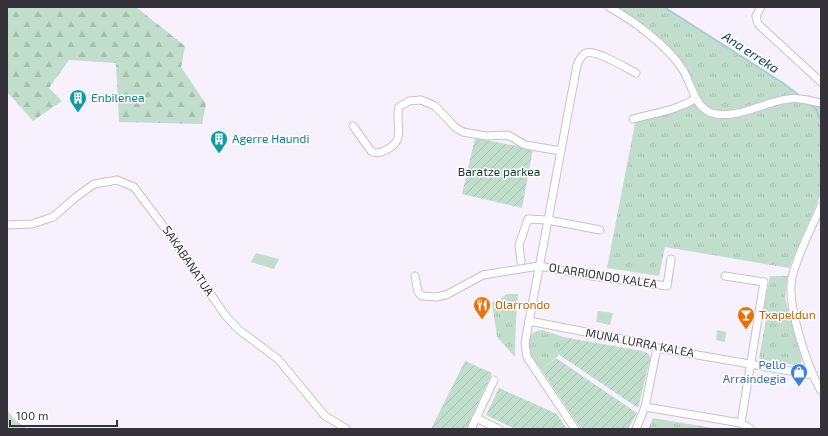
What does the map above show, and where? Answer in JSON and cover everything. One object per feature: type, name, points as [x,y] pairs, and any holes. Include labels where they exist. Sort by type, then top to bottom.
[{"type":"street","points":[[609,7],[653,38],[673,58],[682,69],[690,83],[695,99],[707,110],[715,114],[727,115],[788,99],[801,99],[821,103]]},
{"type":"street","points":[[761,7],[756,16],[758,24],[821,82]]},
{"type":"street","name":"OLARRIONDO KALEA","points":[[575,429],[527,357],[525,343],[577,65],[580,58],[585,53],[594,52],[636,73]]},
{"type":"street","points":[[633,119],[666,112],[681,107],[695,99]]},
{"type":"street","points":[[353,126],[371,151],[374,153],[383,152],[395,144],[398,139],[398,107],[409,101],[421,100],[435,106],[456,128],[463,132],[486,136],[508,135],[525,145],[561,151]]},
{"type":"street","name":"SAKABANATUA","points":[[7,225],[32,224],[53,217],[94,184],[117,180],[134,187],[174,239],[225,315],[239,330],[278,359],[325,416],[347,429]]},
{"type":"street","points":[[821,206],[794,272],[790,290],[792,302],[813,375],[821,391]]},
{"type":"street","points":[[521,261],[519,245],[528,219],[548,220],[600,230]]},
{"type":"street","name":"OLARRIONDO KALEA","points":[[539,266],[593,276],[667,286],[671,259]]},
{"type":"street","points":[[415,276],[418,292],[422,296],[436,297],[446,294],[483,275],[539,266]]},
{"type":"street","points":[[725,276],[764,282],[741,423]]},
{"type":"street","name":"MUNA LURRA KALEA","points":[[530,321],[648,344],[657,348],[813,375]]},
{"type":"street","points":[[636,429],[645,407],[657,348]]},
{"type":"street","points":[[471,429],[494,380]]},
{"type":"street","points":[[645,407],[741,423],[751,429]]},
{"type":"street","points":[[476,418],[499,429]]},
{"type":"green space","points":[[7,7],[136,7],[185,46],[181,67],[206,104],[202,124],[119,122],[116,63],[69,60],[49,88],[62,101],[33,121],[7,92]]},
{"type":"green space","points":[[609,7],[664,7],[783,83],[804,100],[821,103],[821,194],[789,268],[665,247],[659,276],[607,268],[636,118],[695,99],[673,57]]},
{"type":"green space","name":"Baratze parkea","points":[[475,138],[533,149],[522,208],[462,194]]},
{"type":"green space","points":[[256,253],[279,259],[274,269],[251,262]]},
{"type":"green space","points":[[770,276],[788,276],[785,297],[802,361],[799,366],[759,359],[767,313],[763,312]]},
{"type":"green space","points":[[506,294],[518,294],[515,357],[497,337],[492,302],[500,300]]},
{"type":"green space","points":[[598,311],[613,313],[610,325],[596,322]]},
{"type":"green space","points":[[543,330],[563,337],[558,356],[541,369],[529,353],[528,340],[535,332]]},
{"type":"green space","points":[[717,330],[726,332],[725,342],[716,340]]},
{"type":"green space","points":[[563,337],[642,351],[649,354],[650,359],[638,408],[558,354]]},
{"type":"green space","points":[[556,358],[637,413],[628,429],[581,429],[541,369]]},
{"type":"green space","points":[[465,361],[492,373],[466,429],[431,429]]},
{"type":"green space","points":[[499,388],[557,414],[567,429],[515,429],[486,415]]},
{"type":"green space","points":[[7,410],[15,420],[27,429],[7,429]]},
{"type":"green space","points":[[653,418],[719,429],[648,429]]},
{"type":"waterway","points":[[576,7],[597,7]]},
{"type":"waterway","name":"Ana erreka","points":[[664,7],[783,83],[800,96]]},
{"type":"waterway","name":"Ana erreka","points":[[808,103],[816,109],[821,121]]},
{"type":"place","name":"Enbilenea","points":[[78,113]]},
{"type":"place","name":"Agerre Haundi","points":[[219,154]]},
{"type":"place","name":"Olarrondo","points":[[482,320]]},
{"type":"place","name":"Txapeldun","points":[[746,330]]},
{"type":"place","name":"Pello Arraindegia","points":[[799,387]]}]
